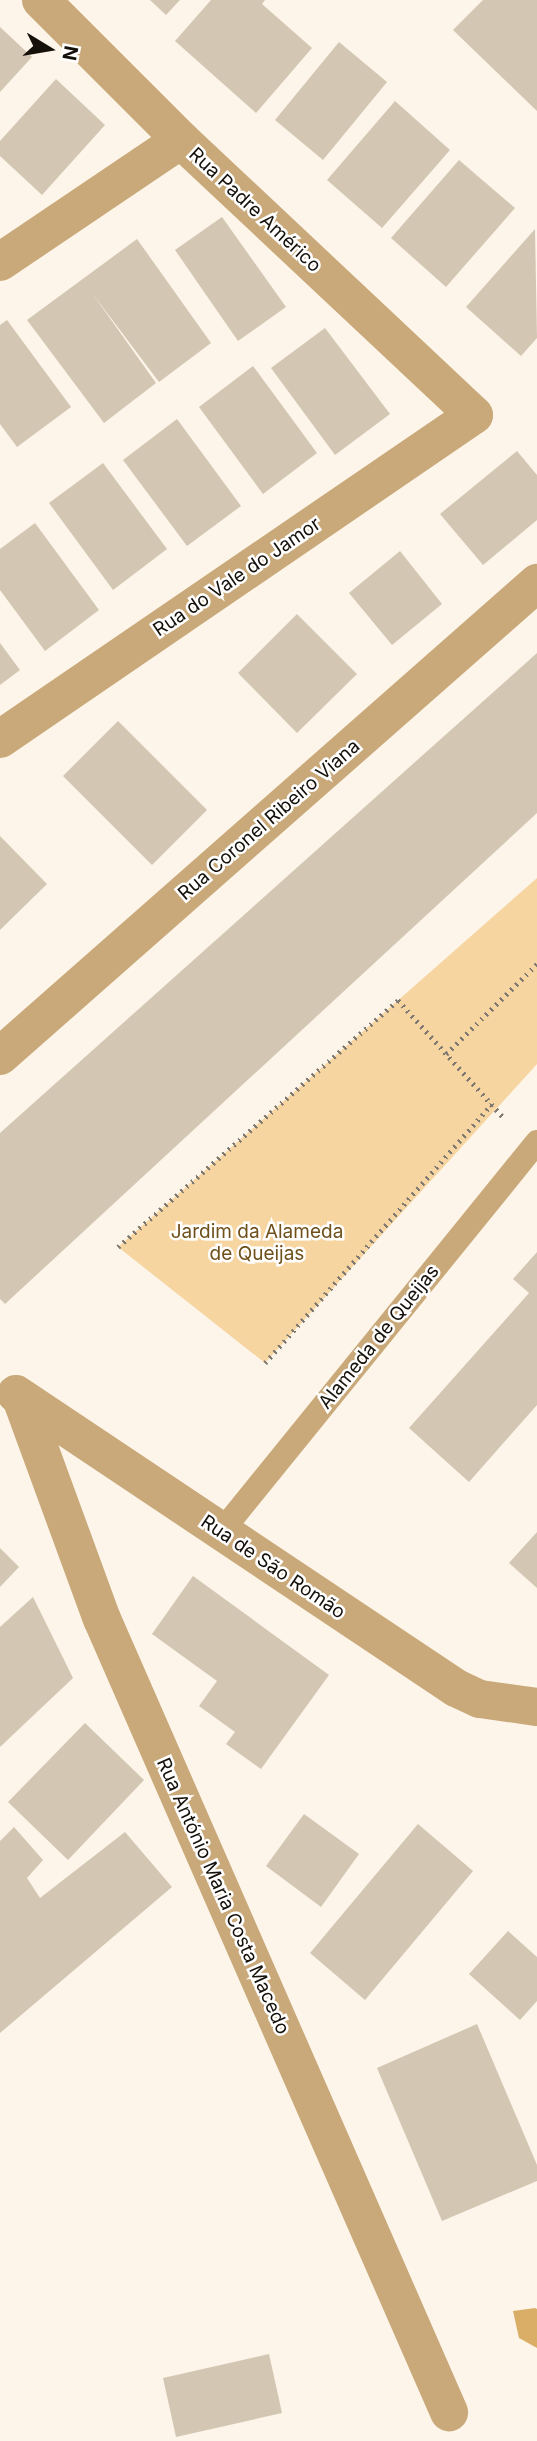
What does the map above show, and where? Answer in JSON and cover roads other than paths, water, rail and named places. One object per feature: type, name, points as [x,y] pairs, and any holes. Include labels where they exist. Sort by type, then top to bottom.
[{"type":"street","name":"Rua Padre Américo","points":[[41,0],[181,141],[474,415]]},
{"type":"street","points":[[0,261],[181,141]]},
{"type":"street","name":"Rua do Vale do Jamor","points":[[0,739],[474,415]]},
{"type":"street","name":"Rua Coronel Ribeiro Viana","points":[[0,1056],[537,583]]},
{"type":"street","name":"Rua de São Romão","points":[[11,1391],[456,1688],[480,1699],[536,1710]]},
{"type":"street","name":"Rua António Maria Costa Macedo","points":[[11,1391],[102,1619],[449,2412]]},
{"type":"lane","name":"Alameda de Queijas","points":[[221,1532],[534,1145]]},
{"type":"park label","name":"Jardim da Alameda de Queijas","points":[[257,1243]]}]
